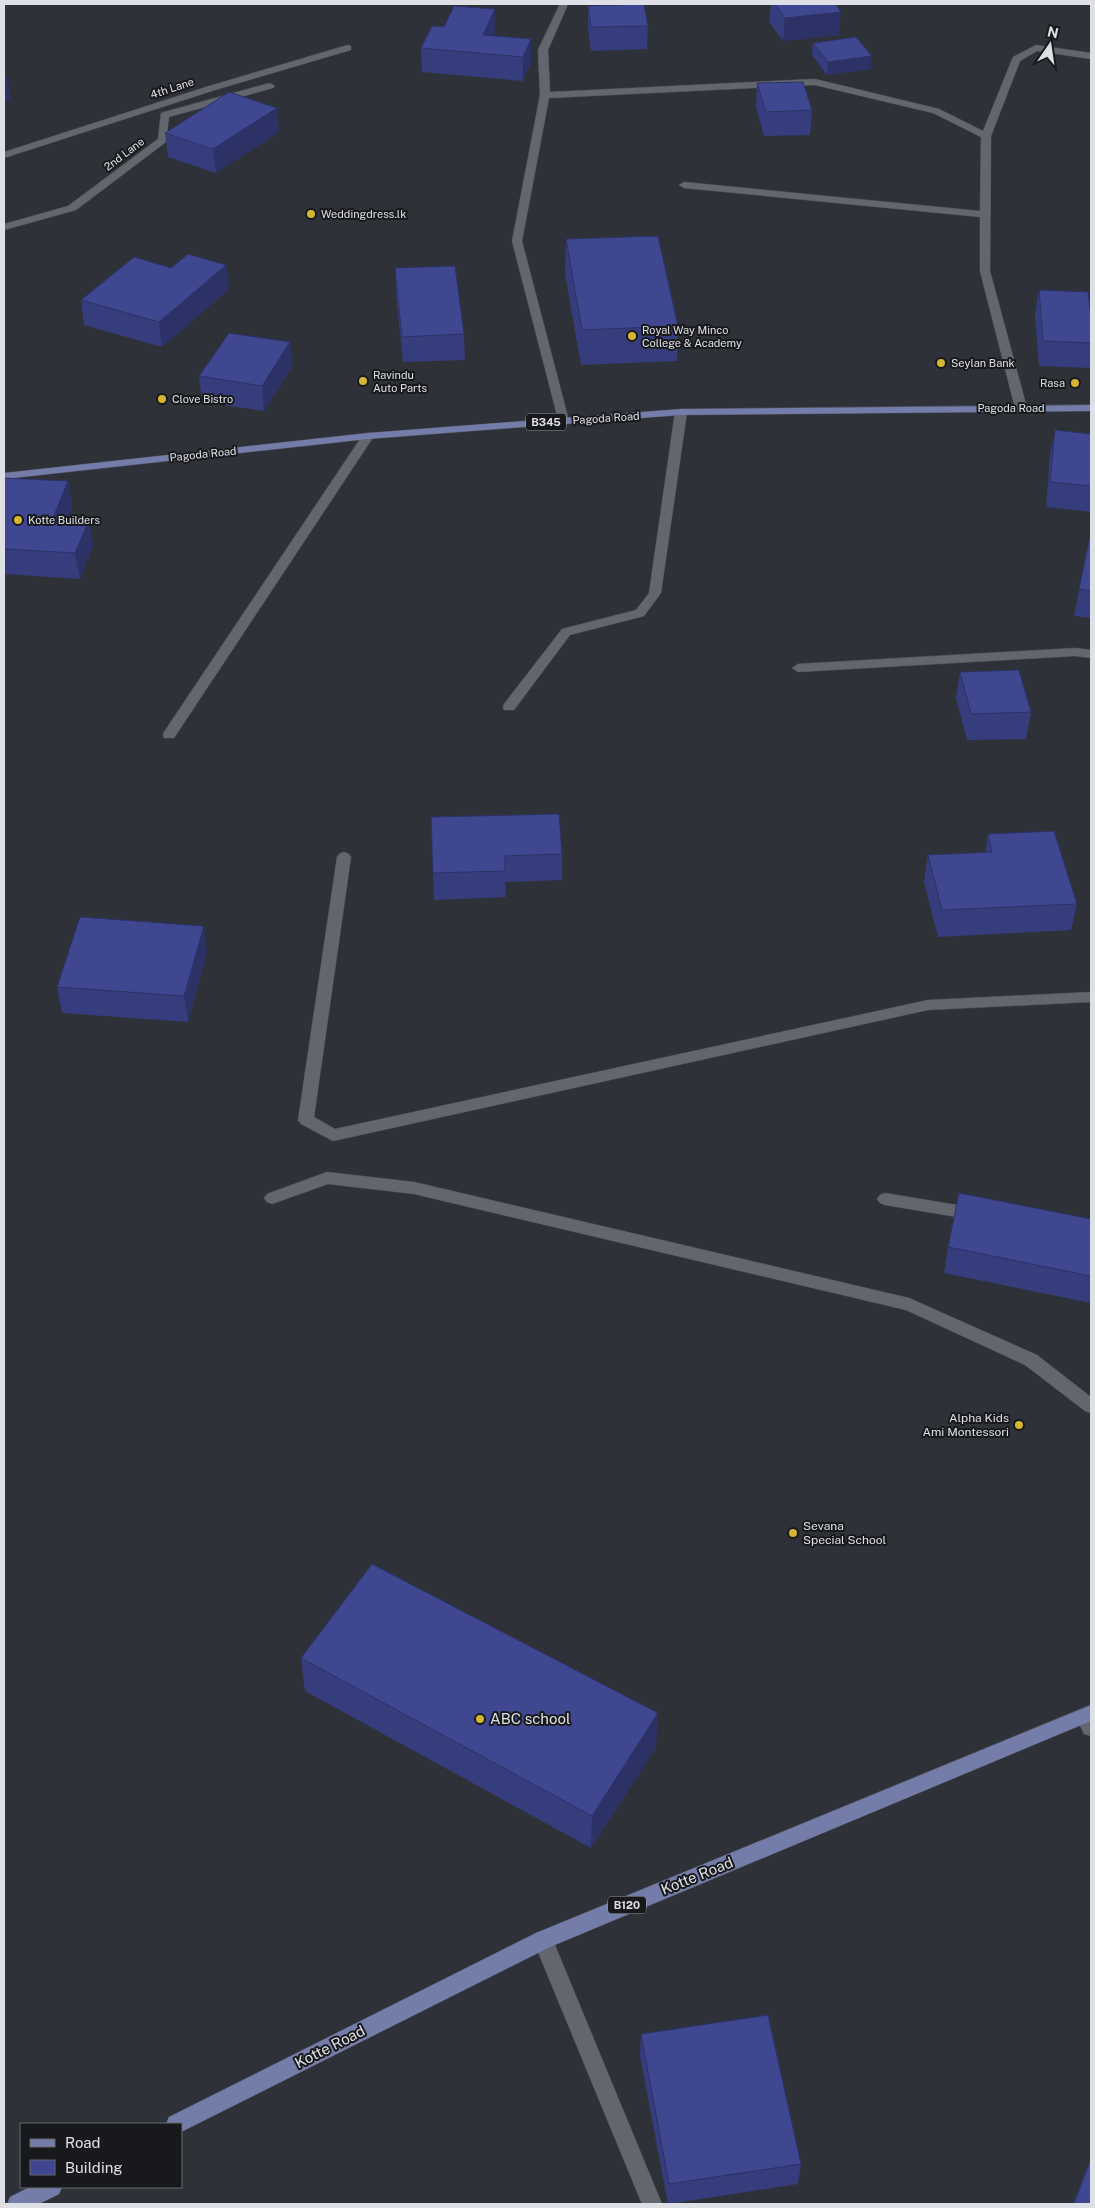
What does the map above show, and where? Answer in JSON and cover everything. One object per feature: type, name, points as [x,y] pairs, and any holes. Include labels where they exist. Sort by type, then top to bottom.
[{"type":"main road","name":"Pagoda Road","points":[[4,476],[368,436],[681,412],[1091,408]]},
{"type":"main road","name":"Kotte Road","points":[[178,2123],[543,1940],[1089,1719]]},
{"type":"main road","points":[[17,2204],[50,2188]]},
{"type":"street","points":[[563,421],[517,241],[545,95],[543,50],[564,4]]},
{"type":"street","name":"4th Lane","points":[[4,155],[212,88],[348,48]]},
{"type":"street","points":[[1020,408],[985,271],[986,136],[1016,59],[1036,48],[1091,56]]},
{"type":"street","points":[[545,95],[815,82],[936,111],[986,136]]},
{"type":"street","name":"2nd Lane","points":[[4,227],[72,208],[164,140],[164,115],[270,86]]},
{"type":"street","points":[[684,185],[986,215]]},
{"type":"street","points":[[509,706],[566,632],[640,613],[655,593],[681,412]]},
{"type":"street","points":[[169,735],[368,436]]},
{"type":"street","points":[[798,668],[1075,652],[1091,654]]},
{"type":"street","points":[[344,857],[306,1120],[333,1135],[928,1005],[1091,997]]},
{"type":"street","points":[[272,1198],[327,1178],[414,1188],[909,1304],[1031,1360],[1091,1406]]},
{"type":"street","points":[[885,1199],[993,1217]]},
{"type":"street","points":[[543,1940],[652,2204]]},
{"type":"building","points":[[644,4],[648,26],[591,27],[588,6]]},
{"type":"building","points":[[775,4],[835,4],[841,12],[785,18]]},
{"type":"building","points":[[454,6],[495,9],[483,35],[531,39],[523,57],[421,48],[432,26],[444,27]]},
{"type":"building","points":[[856,37],[872,56],[828,62],[813,43]]},
{"type":"building","points":[[803,82],[812,110],[766,112],[757,83]]},
{"type":"building","points":[[229,92],[277,108],[213,149],[165,133]]},
{"type":"building","points":[[658,236],[678,326],[582,330],[566,239]]},
{"type":"building","points":[[188,254],[226,265],[159,322],[81,300],[134,257],[171,268]]},
{"type":"building","points":[[455,266],[464,334],[402,337],[395,268]]},
{"type":"building","points":[[1039,290],[1088,292],[1091,343],[1043,341]]},
{"type":"building","points":[[229,333],[290,342],[262,386],[199,376]]},
{"type":"building","points":[[1055,430],[1091,434],[1091,486],[1050,482]]},
{"type":"building","points":[[4,478],[68,481],[53,518],[89,520],[75,553],[4,549]]},
{"type":"building","points":[[1091,531],[1091,591],[1079,589]]},
{"type":"building","points":[[1019,670],[1031,712],[971,714],[960,672]]},
{"type":"building","points":[[559,814],[562,854],[505,856],[505,871],[433,873],[431,817]]},
{"type":"building","points":[[1054,831],[1077,904],[942,910],[928,855],[992,852],[988,834]]},
{"type":"building","points":[[80,917],[204,926],[184,996],[57,987]]},
{"type":"building","points":[[959,1193],[1091,1219],[1091,1276],[948,1247]]},
{"type":"building","name":"ABC school","points":[[372,1564],[658,1713],[592,1816],[301,1658]]},
{"type":"building","points":[[768,2015],[801,2164],[669,2184],[641,2034]]},
{"type":"building","points":[[1091,2159],[1091,2204],[1074,2204]]},
{"type":"place","name":"Weddingdress.lk","points":[[311,214]]},
{"type":"place","name":"Royal Way Minco College & Academy","points":[[632,336]]},
{"type":"place","name":"Seylan Bank","points":[[941,363]]},
{"type":"place","name":"Ravindu Auto Parts","points":[[363,381]]},
{"type":"place","name":"Rasa","points":[[1075,383]]},
{"type":"place","name":"Clove Bistro","points":[[162,399]]},
{"type":"place","name":"Kotte Builders","points":[[18,520]]},
{"type":"place","name":"Alpha Kids Ami Montessori","points":[[1019,1425]]},
{"type":"place","name":"Sevana Special School","points":[[793,1533]]},
{"type":"place","name":"ABC school","points":[[480,1719]]}]
